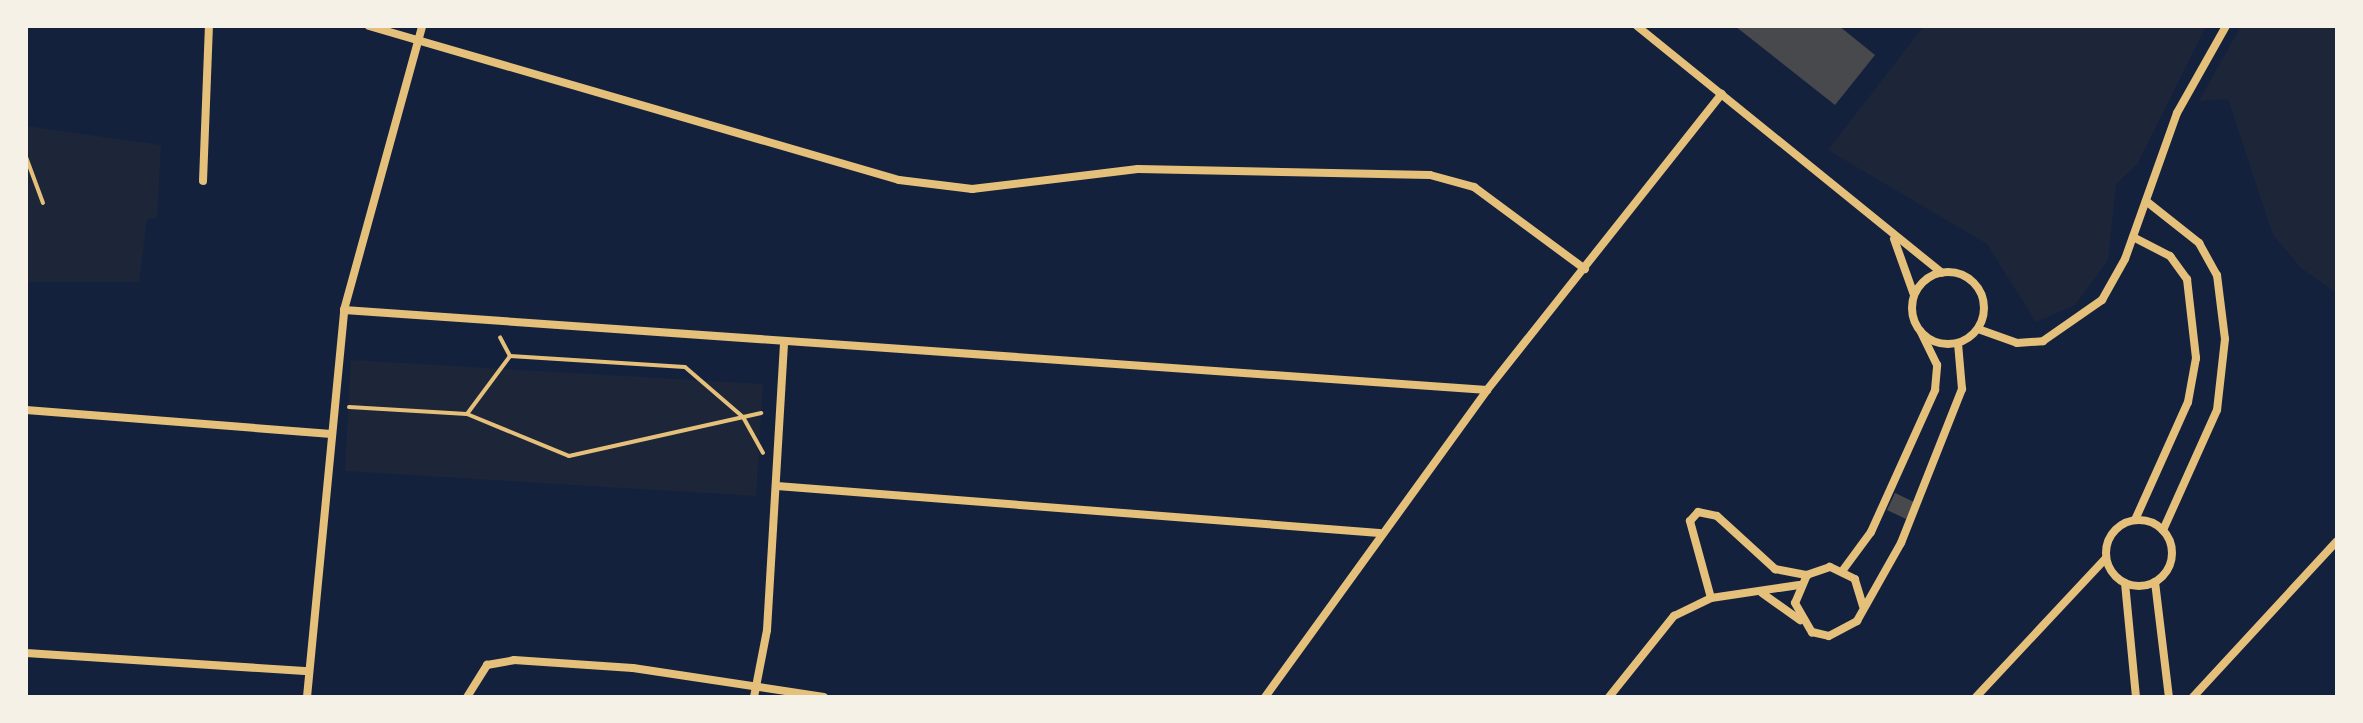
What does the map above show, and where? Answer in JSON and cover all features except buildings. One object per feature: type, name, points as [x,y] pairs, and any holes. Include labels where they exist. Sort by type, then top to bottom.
[{"type":"street","points":[[203,181],[209,26]]},
{"type":"street","points":[[369,26],[417,43],[899,180],[972,189],[1138,169],[1430,175],[1474,187],[1585,269]]},
{"type":"street","points":[[307,697],[328,434],[344,310],[422,26]]},
{"type":"street","points":[[1637,26],[1894,238],[1942,273],[1965,277],[1981,294],[1978,329]]},
{"type":"street","points":[[1978,329],[2017,343],[2067,330],[2102,300],[2133,237],[2177,113],[2226,26]]},
{"type":"street","points":[[1265,697],[1379,533],[1487,390],[1722,94]]},
{"type":"street","points":[[2146,201],[2199,243],[2217,275],[2225,339],[2217,410],[2163,530],[2172,558],[2155,582],[2169,697]]},
{"type":"street","points":[[1976,697],[2106,558],[2116,529],[2135,520],[2188,402],[2196,358],[2187,279],[2170,256],[2133,237]]},
{"type":"street","points":[[1711,598],[1690,521],[1698,512],[1717,516],[1775,569],[1807,575],[1843,570],[1877,521],[1935,390],[1937,365],[1921,332],[1914,295],[1894,238]]},
{"type":"street","points":[[1914,295],[1942,273]]},
{"type":"street","points":[[344,310],[784,344],[1487,390]]},
{"type":"street","points":[[1958,343],[1978,329]]},
{"type":"street","points":[[1921,332],[1958,343]]},
{"type":"street","points":[[1762,593],[1812,632],[1837,634],[1857,621],[1901,543],[1962,389],[1958,343]]},
{"type":"street","points":[[756,694],[777,486],[784,344]]},
{"type":"street","points":[[26,410],[328,434]]},
{"type":"street","points":[[777,486],[1379,533]]},
{"type":"street","points":[[2135,520],[2163,530]]},
{"type":"street","points":[[2193,697],[2337,541]]},
{"type":"street","points":[[2106,558],[2125,583],[2136,697]]},
{"type":"street","points":[[1843,570],[1862,591],[1863,606]]},
{"type":"street","points":[[1609,697],[1659,630],[1711,598],[1762,593],[1799,585],[1807,575]]},
{"type":"street","points":[[2125,583],[2155,582]]},
{"type":"street","points":[[1799,585],[1800,620]]},
{"type":"street","points":[[26,653],[308,671]]},
{"type":"street","points":[[467,697],[487,665],[514,660],[633,668],[756,694],[824,697]]},
{"type":"path","points":[[26,157],[43,203]]},
{"type":"path","points":[[494,322],[510,356]]},
{"type":"path","points":[[467,414],[510,356]]},
{"type":"path","points":[[510,356],[668,362],[743,417],[766,459],[778,460]]},
{"type":"path","points":[[332,406],[467,414],[569,456],[761,413]]},
{"type":"shaded area","points":[[1924,26],[2206,26],[2138,163],[2116,184],[2108,260],[2075,305],[2036,322],[1987,244],[1828,150]]},
{"type":"shaded area","points":[[2241,26],[2337,26],[2337,293],[2301,268],[2273,235],[2228,99],[2199,101]]},
{"type":"shaded area","points":[[26,126],[161,145],[157,218],[147,219],[139,282],[26,282]]},
{"type":"shaded area","points":[[351,360],[763,384],[756,496],[345,471]]}]
